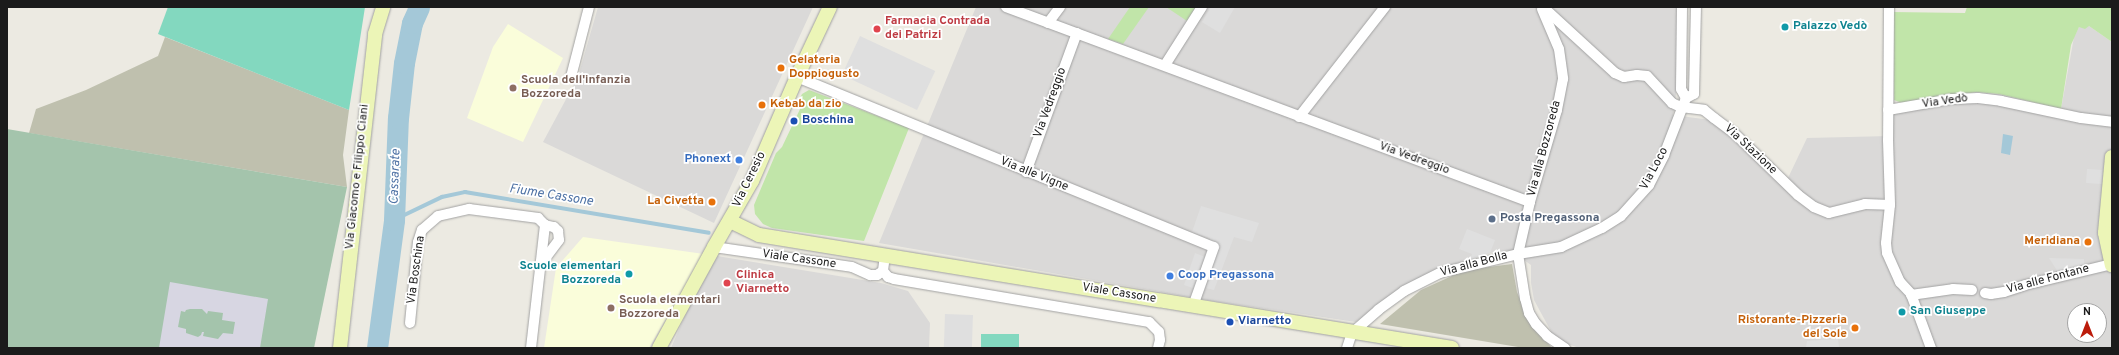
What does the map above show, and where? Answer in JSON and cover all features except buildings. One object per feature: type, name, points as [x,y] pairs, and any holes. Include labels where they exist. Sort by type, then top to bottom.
[{"type":"street","name":"Via Giacomo e Filippo Ciani","points":[[340,348],[375,34],[383,7]]},
{"type":"street","points":[[571,77],[589,7]]},
{"type":"street","name":"Via Ceresio","points":[[660,348],[714,247],[752,181],[797,77],[830,7]]},
{"type":"street","name":"Via Vedreggio","points":[[1006,7],[1530,202]]},
{"type":"street","points":[[1048,23],[1060,7]]},
{"type":"street","points":[[1164,65],[1202,7]]},
{"type":"street","points":[[1299,117],[1385,7]]},
{"type":"street","name":"Via Stazione","points":[[1542,7],[1615,73],[1624,77],[1637,74],[1647,76],[1672,103],[1684,103],[1704,110],[1719,121],[1734,133],[1798,195],[1814,208],[1828,213],[1866,204],[1890,205]]},
{"type":"street","name":"Via alla Bozzoreda","points":[[1542,7],[1559,49],[1563,79],[1557,110],[1530,202],[1518,254],[1529,313],[1536,324],[1547,336],[1565,348]]},
{"type":"street","points":[[1682,7],[1681,89],[1684,103]]},
{"type":"street","name":"Via Loco","points":[[1518,254],[1561,247],[1602,228],[1621,216],[1649,185],[1664,155],[1684,103],[1694,94],[1696,7]]},
{"type":"street","points":[[1889,7],[1888,110],[1890,205],[1886,243],[1887,253],[1900,282],[1911,295],[1931,348]]},
{"type":"street","name":"Via Vedreggio","points":[[1026,172],[1077,33]]},
{"type":"street","name":"Via alle Vigne","points":[[797,77],[1026,172],[1214,247],[1193,306]]},
{"type":"street","name":"Via Vedò","points":[[1888,110],[1963,98],[2001,101],[2074,117],[2112,122]]},
{"type":"street","points":[[2112,157],[2105,233],[2112,265]]},
{"type":"street","name":"Via Boschina","points":[[410,323],[418,242],[422,230],[438,216],[469,209],[538,218],[546,225],[554,227],[558,231],[559,240],[543,260]]},
{"type":"street","name":"Viale Cassone","points":[[730,221],[759,235],[1352,333],[1452,348]]},
{"type":"street","points":[[531,348],[543,260],[541,255],[546,225]]},
{"type":"street","name":"Viale Cassone","points":[[714,247],[852,267],[870,275],[877,275],[883,271],[894,279],[1142,320],[1155,326],[1159,332],[1160,340],[1158,348]]},
{"type":"street","name":"Via alla Bolla","points":[[1352,333],[1404,291],[1440,273],[1518,254]]},
{"type":"street","points":[[883,271],[885,256]]},
{"type":"street","name":"Via alle Fontane","points":[[1985,293],[1991,294],[2004,292],[2025,285],[2112,265]]},
{"type":"street","points":[[1911,295],[1953,289],[1972,290]]},
{"type":"street","points":[[1347,348],[1352,333]]},
{"type":"shaded area","points":[[598,7],[813,7],[714,223],[543,142],[578,77]]},
{"type":"shaded area","points":[[976,7],[1680,7],[1677,87],[1673,115],[1726,122],[1788,178],[1807,138],[1890,136],[1892,116],[1902,103],[1976,92],[1999,94],[2061,109],[2074,37],[2079,27],[2089,26],[2112,42],[2112,148],[2107,224],[2112,247],[2112,348],[1579,348],[1568,344],[1553,335],[1534,300],[1531,283],[1531,265],[1510,250],[1490,253],[1449,266],[1400,290],[1356,322],[1213,301],[879,243]]},
{"type":"shaded area","points":[[1211,7],[1235,7],[1220,33],[1202,22]]},
{"type":"shaded area","name":"Scuola dell'infanzia Bozzoreda","points":[[508,24],[563,58],[523,142],[467,118],[493,47]]},
{"type":"shaded area","points":[[860,36],[935,71],[917,110],[842,75]]},
{"type":"shaded area","points":[[165,37],[349,110],[343,155],[347,187],[29,133],[36,109],[86,90],[158,56]]},
{"type":"shaded area","points":[[7,129],[347,187],[314,348],[7,348]]},
{"type":"shaded area","points":[[2087,169],[2103,170],[2102,184],[2086,183]]},
{"type":"shaded area","points":[[1201,206],[1259,223],[1252,242],[1234,237],[1214,290],[1206,288],[1193,288],[1184,285],[1195,253],[1205,257],[1210,238],[1192,232]]},
{"type":"shaded area","points":[[1467,229],[1495,240],[1490,253],[1470,260],[1472,254],[1459,249]]},
{"type":"shaded area","name":"Scuola elementari Bozzoreda","points":[[583,237],[704,254],[649,348],[544,348],[556,268]]},
{"type":"shaded area","points":[[717,256],[881,283],[908,291],[930,323],[929,348],[671,348],[689,306]]},
{"type":"shaded area","points":[[2049,258],[2084,259],[2084,269],[2058,272]]},
{"type":"shaded area","points":[[1512,264],[1517,292],[1528,320],[1552,348],[1524,348],[1380,324],[1421,290],[1465,270]]},
{"type":"shaded area","points":[[170,282],[268,299],[260,348],[159,348]],"holes":[[[190,309],[202,309],[207,314],[208,311],[223,313],[222,320],[235,322],[233,334],[223,333],[218,339],[203,336],[204,332],[202,332],[198,337],[186,333],[186,329],[178,327],[181,311],[185,312],[186,310]]]},
{"type":"shaded area","points":[[945,314],[973,315],[972,348],[944,348]]},
{"type":"shaded area","points":[[1838,339],[1839,348],[1806,348],[1807,341]]},
{"type":"green space","points":[[168,7],[365,7],[349,110],[158,34]]},
{"type":"green space","points":[[1130,7],[1149,7],[1123,44],[1108,39]]},
{"type":"green space","points":[[1166,7],[1196,7],[1187,21]]},
{"type":"green space","points":[[1967,7],[2112,7],[2112,42],[2089,26],[2085,29],[2079,27],[2071,45],[2061,109],[1999,94],[1976,92],[1912,103],[1902,103],[1894,100],[1892,12],[1965,13]]},
{"type":"green space","points":[[809,90],[909,128],[864,241],[772,228],[763,224],[755,214],[754,205],[776,153],[782,147],[801,107],[800,98],[802,94]]},
{"type":"green space","points":[[981,334],[1019,334],[1019,348],[981,348]]},
{"type":"water","points":[[2003,134],[2013,136],[2010,155],[2001,153]]},
{"type":"waterway","name":"Cassarate","points":[[377,348],[394,220],[398,118],[404,63],[412,23],[419,7]]},
{"type":"waterway","name":"Fiume Cassone","points":[[394,220],[442,197],[465,192],[709,233]]},
{"type":"place","name":"Palazzo Vedò","points":[[1785,27]]},
{"type":"place","name":"Farmacia Contrada dei Patrizi","points":[[877,29]]},
{"type":"place","name":"Gelateria Doppiogusto","points":[[781,68]]},
{"type":"place","name":"Scuola dell'infanzia Bozzoreda","points":[[513,88]]},
{"type":"place","name":"Kebab da zio","points":[[762,105]]},
{"type":"place","name":"Boschina","points":[[794,121]]},
{"type":"place","name":"Phonext","points":[[739,160]]},
{"type":"place","name":"La Civetta","points":[[712,202]]},
{"type":"place","name":"Posta Pregassona","points":[[1492,219]]},
{"type":"place","name":"Meridiana","points":[[2088,242]]},
{"type":"place","name":"Scuole elementari Bozzoreda","points":[[629,274]]},
{"type":"place","name":"Coop Pregassona","points":[[1170,276]]},
{"type":"place","name":"Clinica Viarnetto","points":[[727,283]]},
{"type":"place","name":"Scuola elementari Bozzoreda","points":[[611,308]]},
{"type":"place","name":"San Giuseppe","points":[[1902,312]]},
{"type":"place","name":"Viarnetto","points":[[1230,322]]},
{"type":"place","name":"Ristorante-Pizzeria del Sole","points":[[1855,328]]}]
